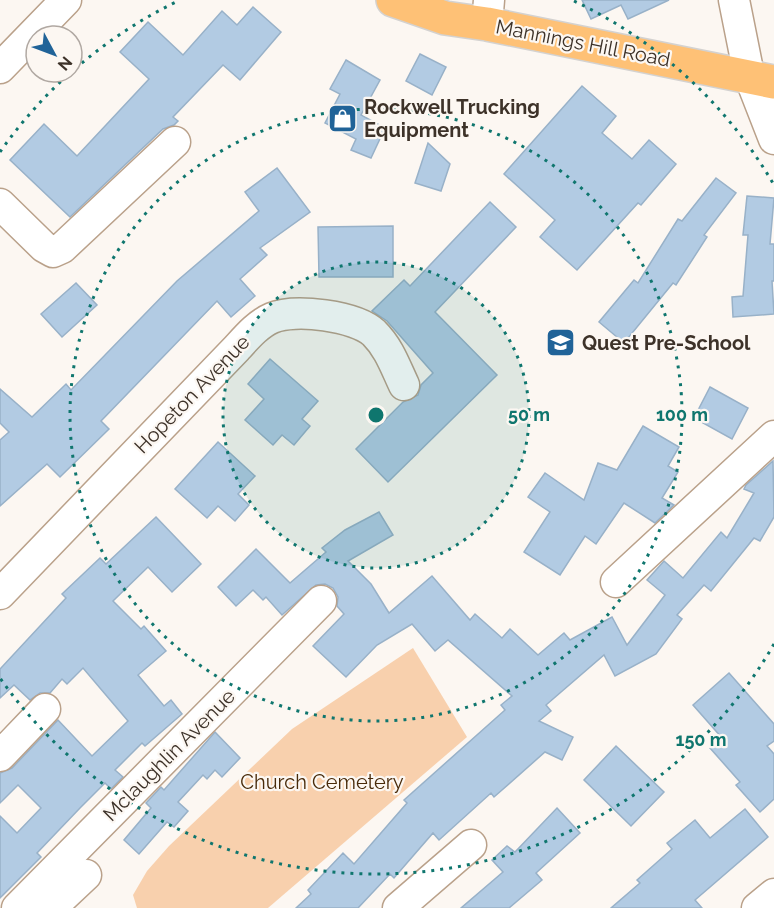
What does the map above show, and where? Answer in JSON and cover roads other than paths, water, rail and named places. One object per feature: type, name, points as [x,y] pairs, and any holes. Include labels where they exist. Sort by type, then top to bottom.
[{"type":"main road","name":"Mannings Hill Road","points":[[393,0],[445,18],[488,12],[762,79]]},
{"type":"street","points":[[0,68],[66,0]]},
{"type":"street","points":[[734,0],[762,79],[774,139]]},
{"type":"street","points":[[0,204],[44,248],[53,252],[62,248],[175,142]]},
{"type":"street","name":"Hopeton Avenue","points":[[0,594],[237,348],[257,328],[272,318],[306,314],[360,323],[386,347],[404,385]]},
{"type":"street","points":[[616,582],[774,436]]},
{"type":"street","name":"Mclaughlin Avenue","points":[[17,908],[321,601]]},
{"type":"street","points":[[0,756],[45,709]]},
{"type":"street","points":[[398,908],[471,845]]},
{"type":"street","points":[[51,908],[86,875]]},
{"type":"street","points":[[757,908],[774,894]]},
{"type":"place","name":"Rockwell Trucking Equipment","points":[[343,119]]},
{"type":"place","name":"Quest Pre-School","points":[[561,343]]},
{"type":"park label","name":"Church Cemetery","points":[[322,782]]}]
